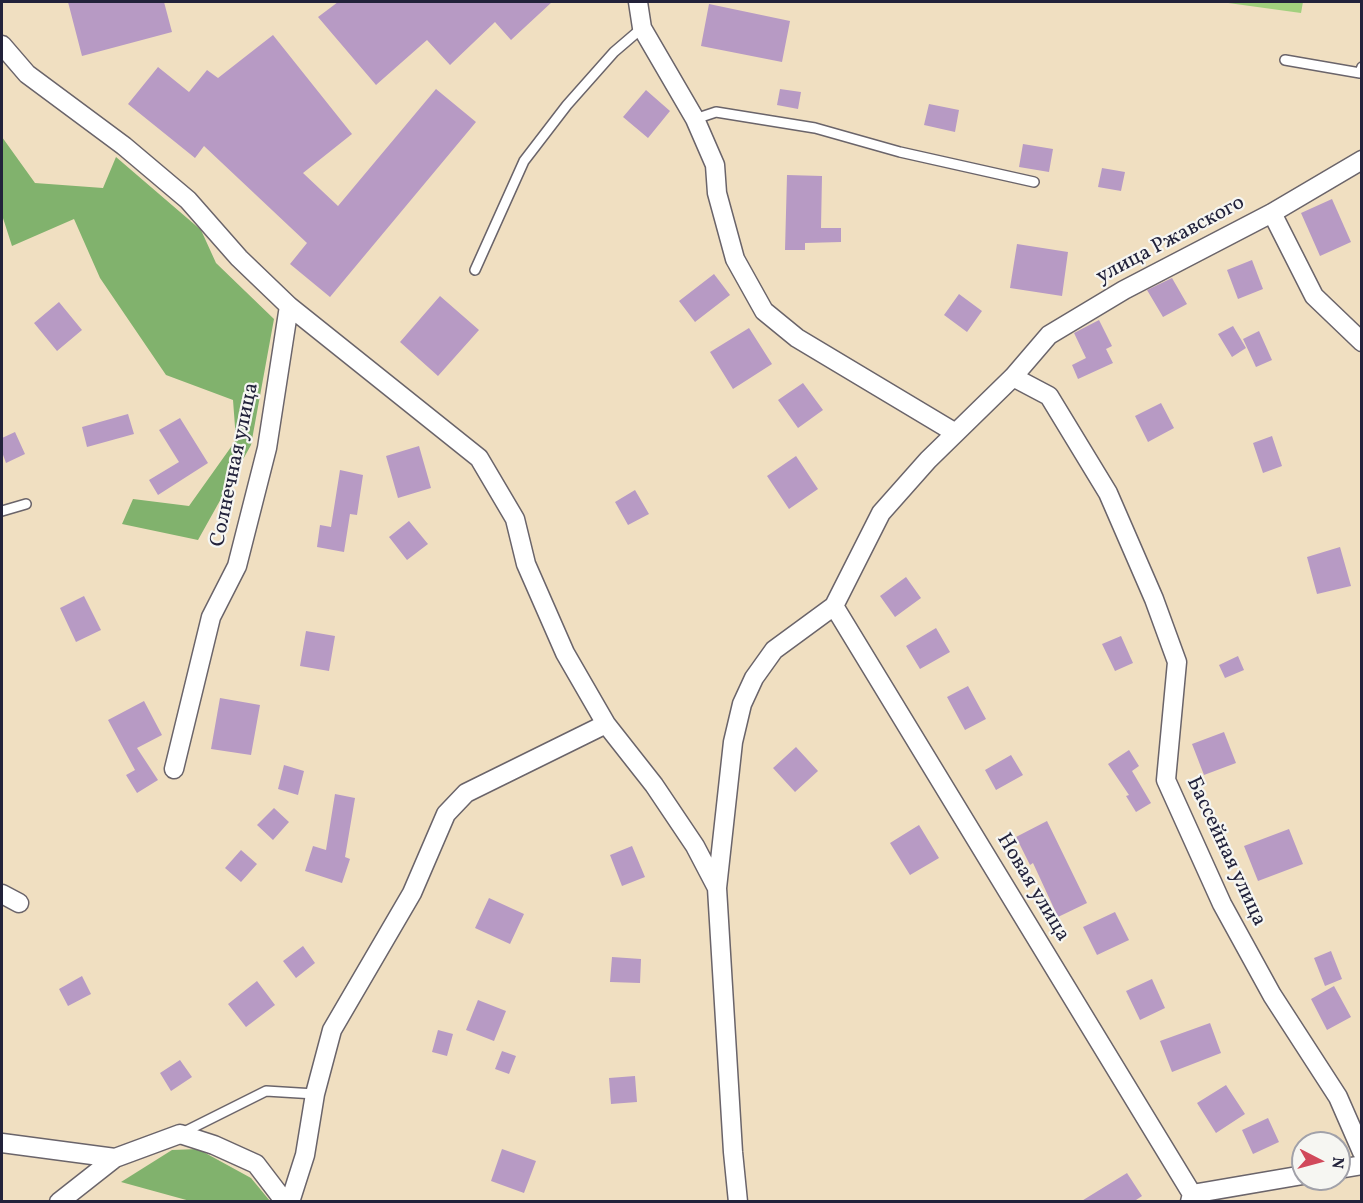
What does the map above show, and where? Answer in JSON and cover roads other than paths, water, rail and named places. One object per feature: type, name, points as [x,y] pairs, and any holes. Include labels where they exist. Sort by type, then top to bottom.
[{"type":"street","points":[[638,2],[642,28],[695,119],[715,165],[717,193],[735,260],[764,311],[797,338],[954,432]]},
{"type":"street","points":[[2,45],[27,74],[124,146],[188,200],[239,258],[289,306],[479,458],[515,519],[526,564],[565,653],[606,724],[659,794],[694,846],[717,888]]},
{"type":"street","name":"улица Ржавского","points":[[834,606],[881,513],[954,432],[1013,377],[1049,335],[1094,307],[1272,213],[1362,160]]},
{"type":"street","points":[[1272,213],[1314,296],[1362,342]]},
{"type":"street","name":"Солнечная улица","points":[[174,768],[211,617],[237,566],[267,448],[289,306]]},
{"type":"street","name":"Бассейная улица","points":[[1013,377],[1049,396],[1108,493],[1154,599],[1177,662],[1166,780],[1222,904],[1272,995],[1338,1097],[1362,1152]]},
{"type":"street","points":[[738,1202],[717,888],[733,742],[742,704],[754,678],[774,650],[834,606]]},
{"type":"street","name":"Новая улица","points":[[834,606],[1191,1198]]},
{"type":"street","points":[[290,1202],[305,1155],[315,1094],[332,1030],[412,893],[446,814],[466,793],[606,724]]},
{"type":"street","points":[[2,894],[19,903]]},
{"type":"street","points":[[59,1202],[115,1158],[180,1134],[214,1145],[256,1164],[285,1202]]},
{"type":"street","points":[[2,1143],[115,1158]]},
{"type":"street","points":[[1191,1198],[1291,1177]]},
{"type":"lane","points":[[475,270],[524,161],[567,105],[614,52],[642,28]]},
{"type":"lane","points":[[1285,60],[1360,74],[1362,67]]},
{"type":"lane","points":[[695,119],[716,112],[815,128],[900,152],[1034,182]]},
{"type":"lane","points":[[2,511],[26,504]]},
{"type":"lane","points":[[180,1134],[266,1091],[315,1094]]}]
